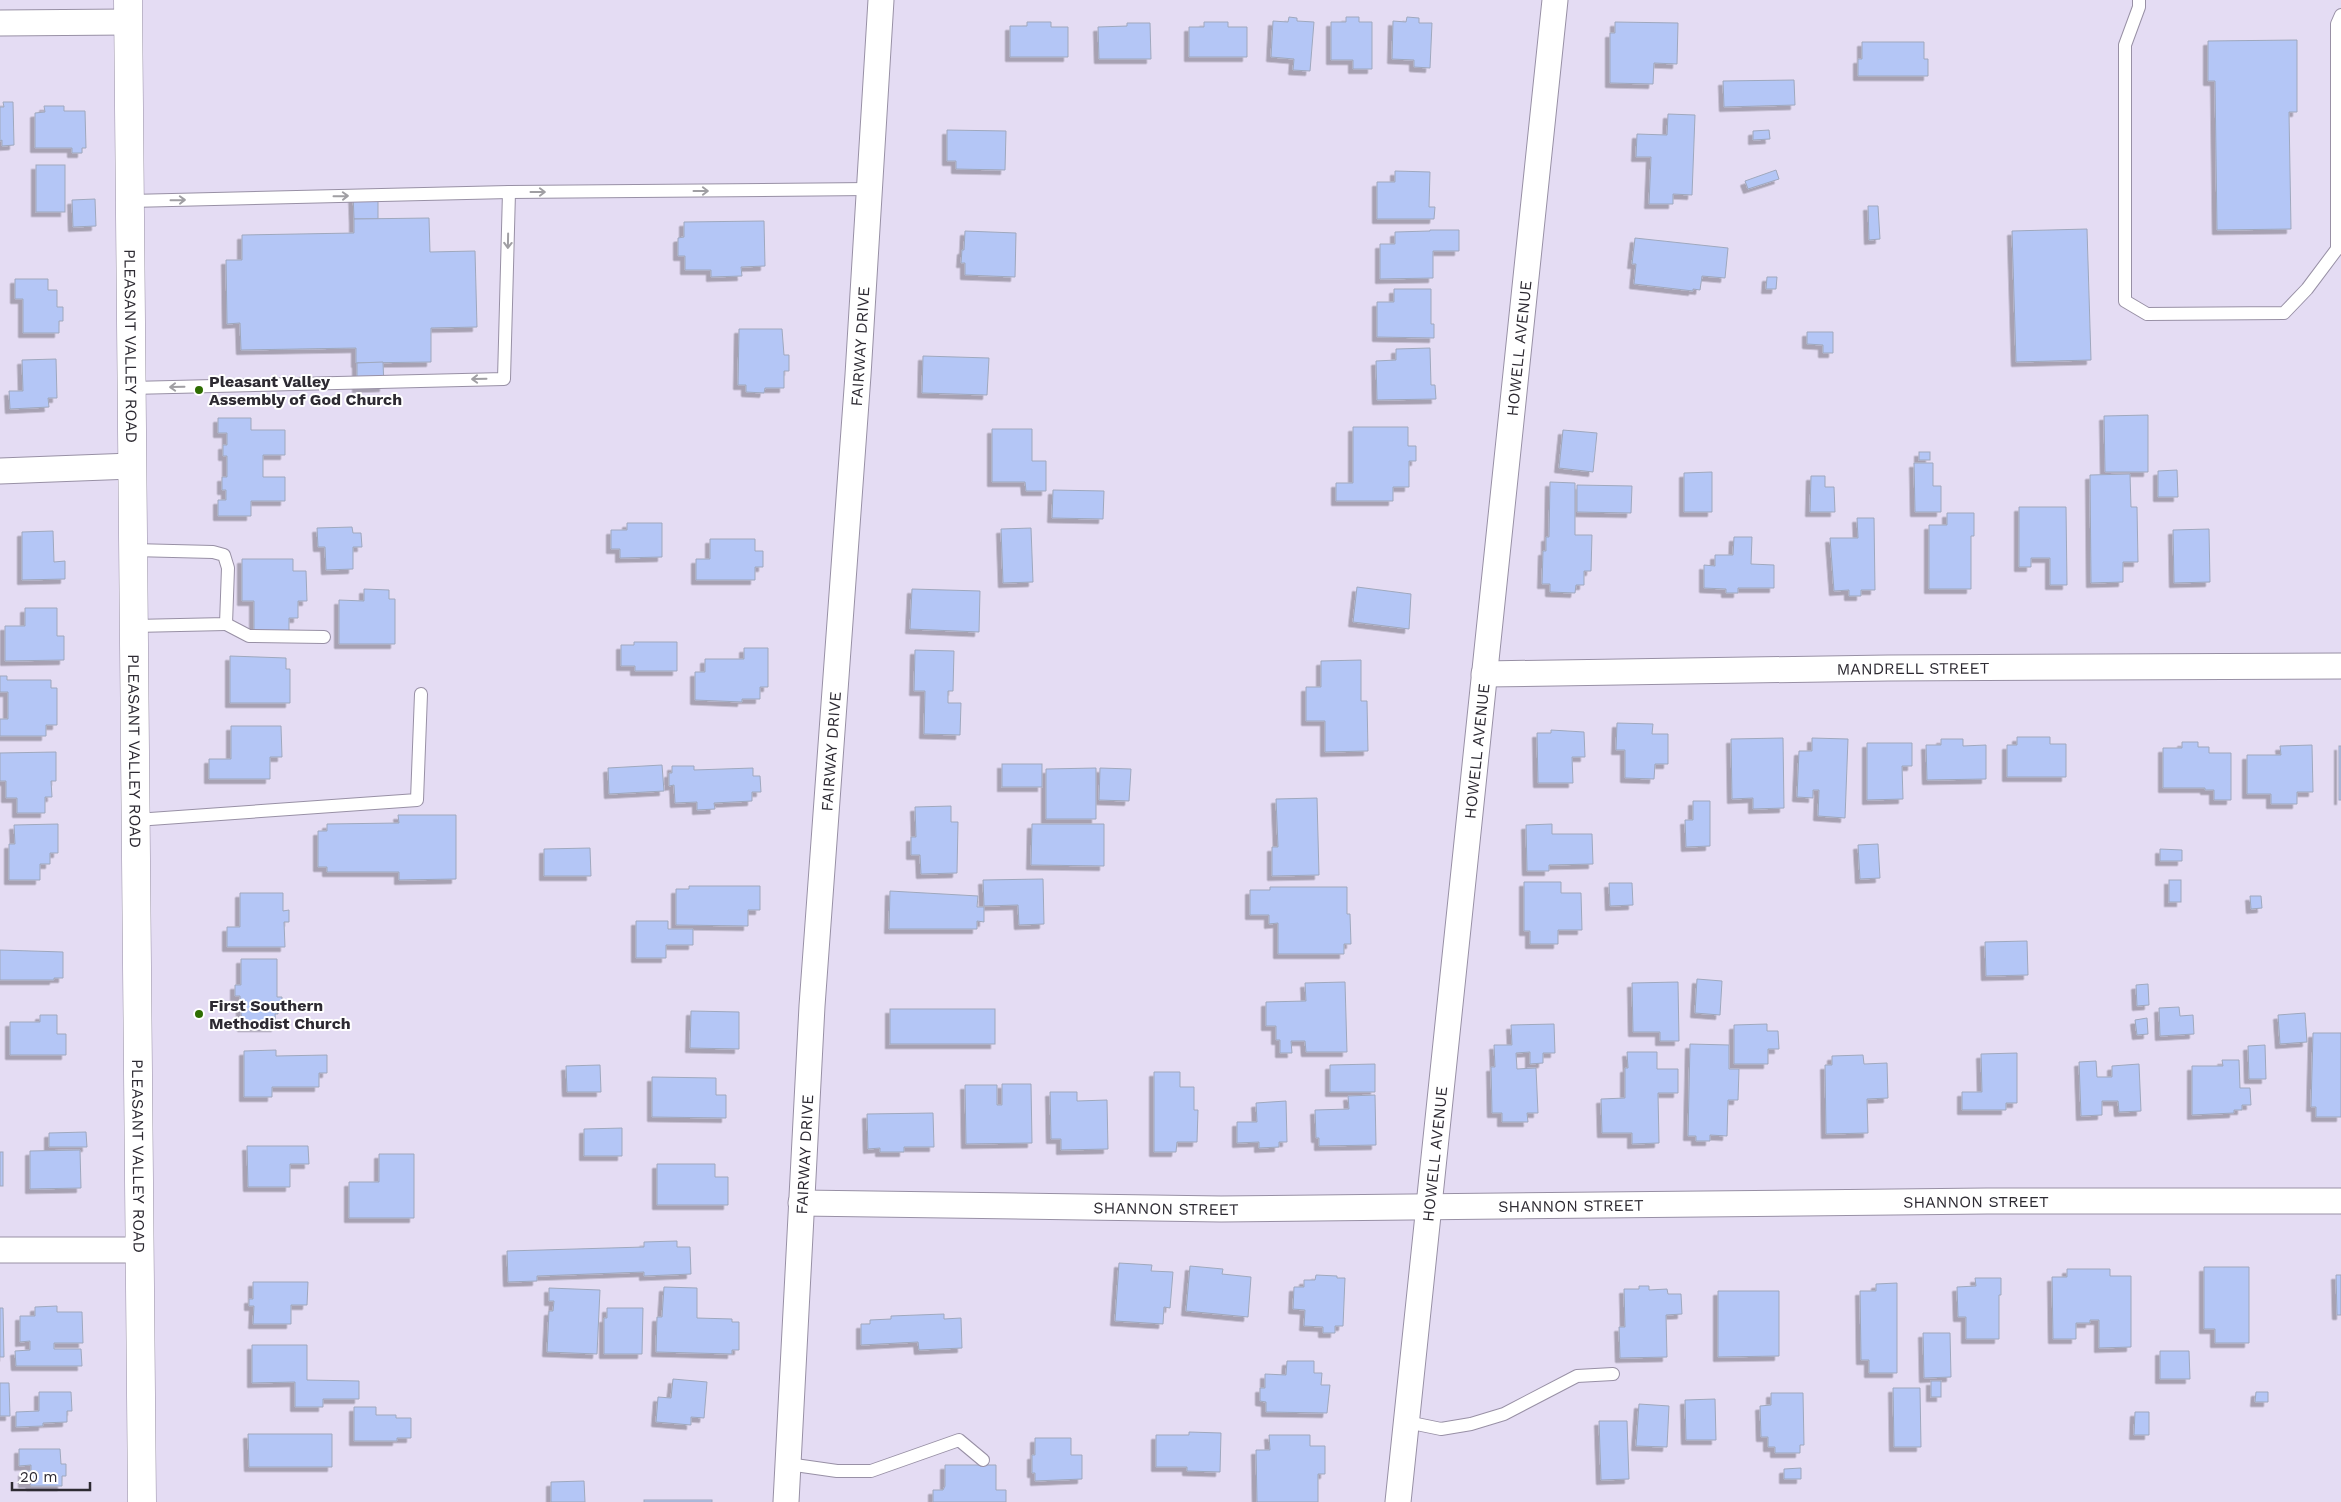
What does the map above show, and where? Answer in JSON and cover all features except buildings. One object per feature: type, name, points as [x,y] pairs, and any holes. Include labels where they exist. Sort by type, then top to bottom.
[{"type":"street","name":"FAIRWAY DRIVE","points":[[786,1502],[812,1006],[857,395],[881,0]]},
{"type":"street","name":"HOWELL AVENUE","points":[[1398,1502],[1555,0]]},
{"type":"street","points":[[0,23],[128,11]]},
{"type":"street","name":"PLEASANT VALLEY ROAD","points":[[128,11],[142,1502]]},
{"type":"street","points":[[0,471],[132,466]]},
{"type":"street","name":"MANDRELL STREET","points":[[1484,674],[1888,668],[2341,666]]},
{"type":"street","name":"SHANNON STREET","points":[[801,1203],[1221,1209],[1997,1201],[2341,1201]]},
{"type":"street","points":[[0,1250],[140,1250]]},
{"type":"lane","points":[[2139,0],[2139,7],[2125,45],[2124,301],[2147,314],[2284,312],[2307,289],[2336,249],[2336,24],[2341,16]]},
{"type":"lane","points":[[130,201],[509,192],[870,190]]},
{"type":"lane","points":[[132,388],[504,379],[509,192]]},
{"type":"lane","points":[[133,550],[213,552],[224,555],[228,568],[226,624]]},
{"type":"lane","points":[[134,626],[226,624],[249,636],[324,637]]},
{"type":"lane","points":[[136,820],[417,800],[421,694]]},
{"type":"lane","points":[[1407,1422],[1441,1429],[1471,1424],[1504,1414],[1577,1376],[1614,1374]]},
{"type":"lane","points":[[788,1464],[837,1471],[871,1471],[959,1440],[983,1460]]},
{"type":"place","name":"Pleasant Valley Assembly of God Church","points":[[199,390]]},
{"type":"place","name":"First Southern Methodist Church","points":[[199,1014]]}]
